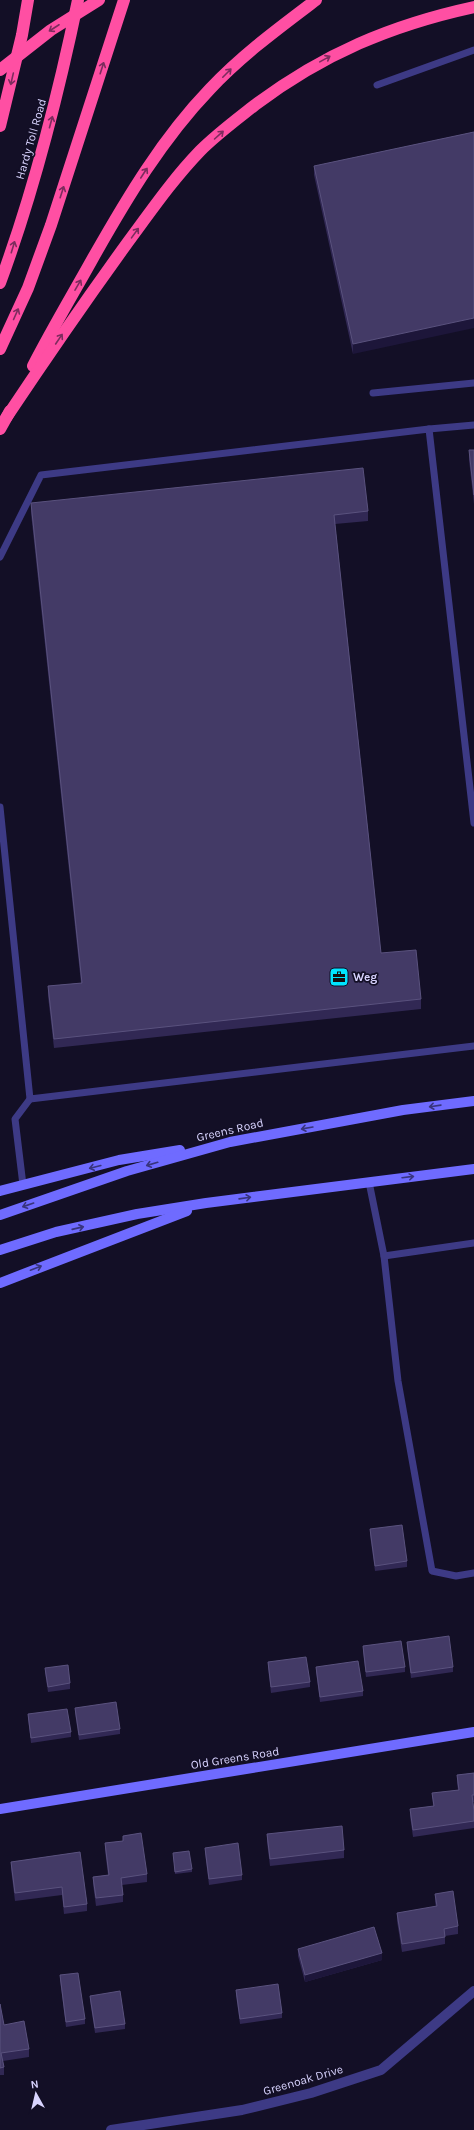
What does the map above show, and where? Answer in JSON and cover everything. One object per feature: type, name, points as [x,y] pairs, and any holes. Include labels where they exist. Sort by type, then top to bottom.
[{"type":"highway","points":[[0,126],[22,35],[28,0]]},
{"type":"highway","name":"Hardy Toll Road","points":[[0,283],[11,253],[52,121],[78,0]]},
{"type":"highway","points":[[0,70],[51,30],[99,0]]},
{"type":"highway","points":[[0,349],[28,288],[51,225],[124,0]]},
{"type":"highway","points":[[0,429],[51,332],[124,204],[156,154],[200,101],[244,55],[316,0]]},
{"type":"highway","points":[[6,418],[77,312],[170,186],[201,150],[236,120],[304,70],[337,52],[416,21],[474,7]]},
{"type":"main road","name":"Greens Road","points":[[0,1215],[127,1171],[230,1142],[403,1110],[474,1101]]},
{"type":"main road","points":[[0,1191],[119,1160],[230,1142]]},
{"type":"main road","points":[[0,1250],[63,1231],[137,1214],[206,1203],[474,1169]]},
{"type":"main road","points":[[0,1283],[206,1203]]},
{"type":"main road","name":"Old Greens Road","points":[[0,1809],[474,1732]]},
{"type":"street","name":"Greenoak Drive","points":[[111,2130],[242,2110],[311,2093],[381,2070],[474,1992]]},
{"type":"lane","points":[[377,85],[474,50]]},
{"type":"lane","points":[[373,393],[474,383]]},
{"type":"lane","points":[[0,557],[41,475],[474,425]]},
{"type":"lane","points":[[429,429],[474,823]]},
{"type":"lane","points":[[0,807],[30,1099],[15,1119],[23,1185]]},
{"type":"lane","points":[[30,1099],[474,1046]]},
{"type":"lane","points":[[369,1182],[384,1256],[398,1381],[432,1571],[456,1576],[474,1573]]},
{"type":"lane","points":[[384,1256],[474,1243]]},
{"type":"building","points":[[474,132],[474,318],[353,344],[314,166]]},
{"type":"building","points":[[469,450],[474,450],[474,495]]},
{"type":"building","points":[[363,468],[368,511],[334,515],[381,953],[416,950],[421,999],[54,1039],[48,986],[82,983],[31,503]]},
{"type":"building","points":[[402,1525],[407,1561],[375,1566],[370,1529]]},
{"type":"building","points":[[449,1636],[453,1667],[411,1673],[407,1642]]},
{"type":"building","points":[[401,1641],[405,1667],[366,1672],[363,1646]]},
{"type":"building","points":[[306,1657],[310,1682],[271,1687],[268,1662]]},
{"type":"building","points":[[358,1661],[363,1691],[320,1697],[316,1667]]},
{"type":"building","points":[[68,1665],[70,1683],[48,1687],[45,1668]]},
{"type":"building","points":[[116,1702],[120,1729],[79,1735],[75,1708]]},
{"type":"building","points":[[67,1709],[71,1732],[31,1738],[28,1714]]},
{"type":"building","points":[[474,1773],[474,1795],[472,1795],[474,1821],[413,1830],[410,1809],[434,1806],[432,1793],[459,1790],[457,1775]]},
{"type":"building","points":[[342,1826],[344,1850],[270,1859],[267,1834]]},
{"type":"building","points":[[141,1833],[147,1874],[121,1878],[123,1895],[96,1898],[93,1877],[109,1875],[105,1843],[123,1841],[123,1836]]},
{"type":"building","points":[[238,1843],[242,1875],[209,1879],[205,1848]]},
{"type":"building","points":[[189,1851],[192,1869],[175,1872],[173,1853]]},
{"type":"building","points":[[80,1852],[87,1904],[64,1907],[62,1887],[15,1893],[11,1862]]},
{"type":"building","points":[[453,1891],[458,1926],[444,1929],[445,1937],[402,1944],[397,1913],[437,1906],[435,1894]]},
{"type":"building","points":[[374,1927],[382,1953],[305,1975],[298,1949]]},
{"type":"building","points":[[78,1973],[85,2019],[66,2022],[60,1975]]},
{"type":"building","points":[[278,1984],[282,2013],[240,2019],[236,1990]]},
{"type":"building","points":[[120,1991],[125,2024],[95,2028],[90,1996]]},
{"type":"building","points":[[0,2004],[4,2025],[24,2021],[29,2049],[1,2053],[4,2067],[0,2068]]},
{"type":"place","name":"Weg","points":[[339,977]]}]
